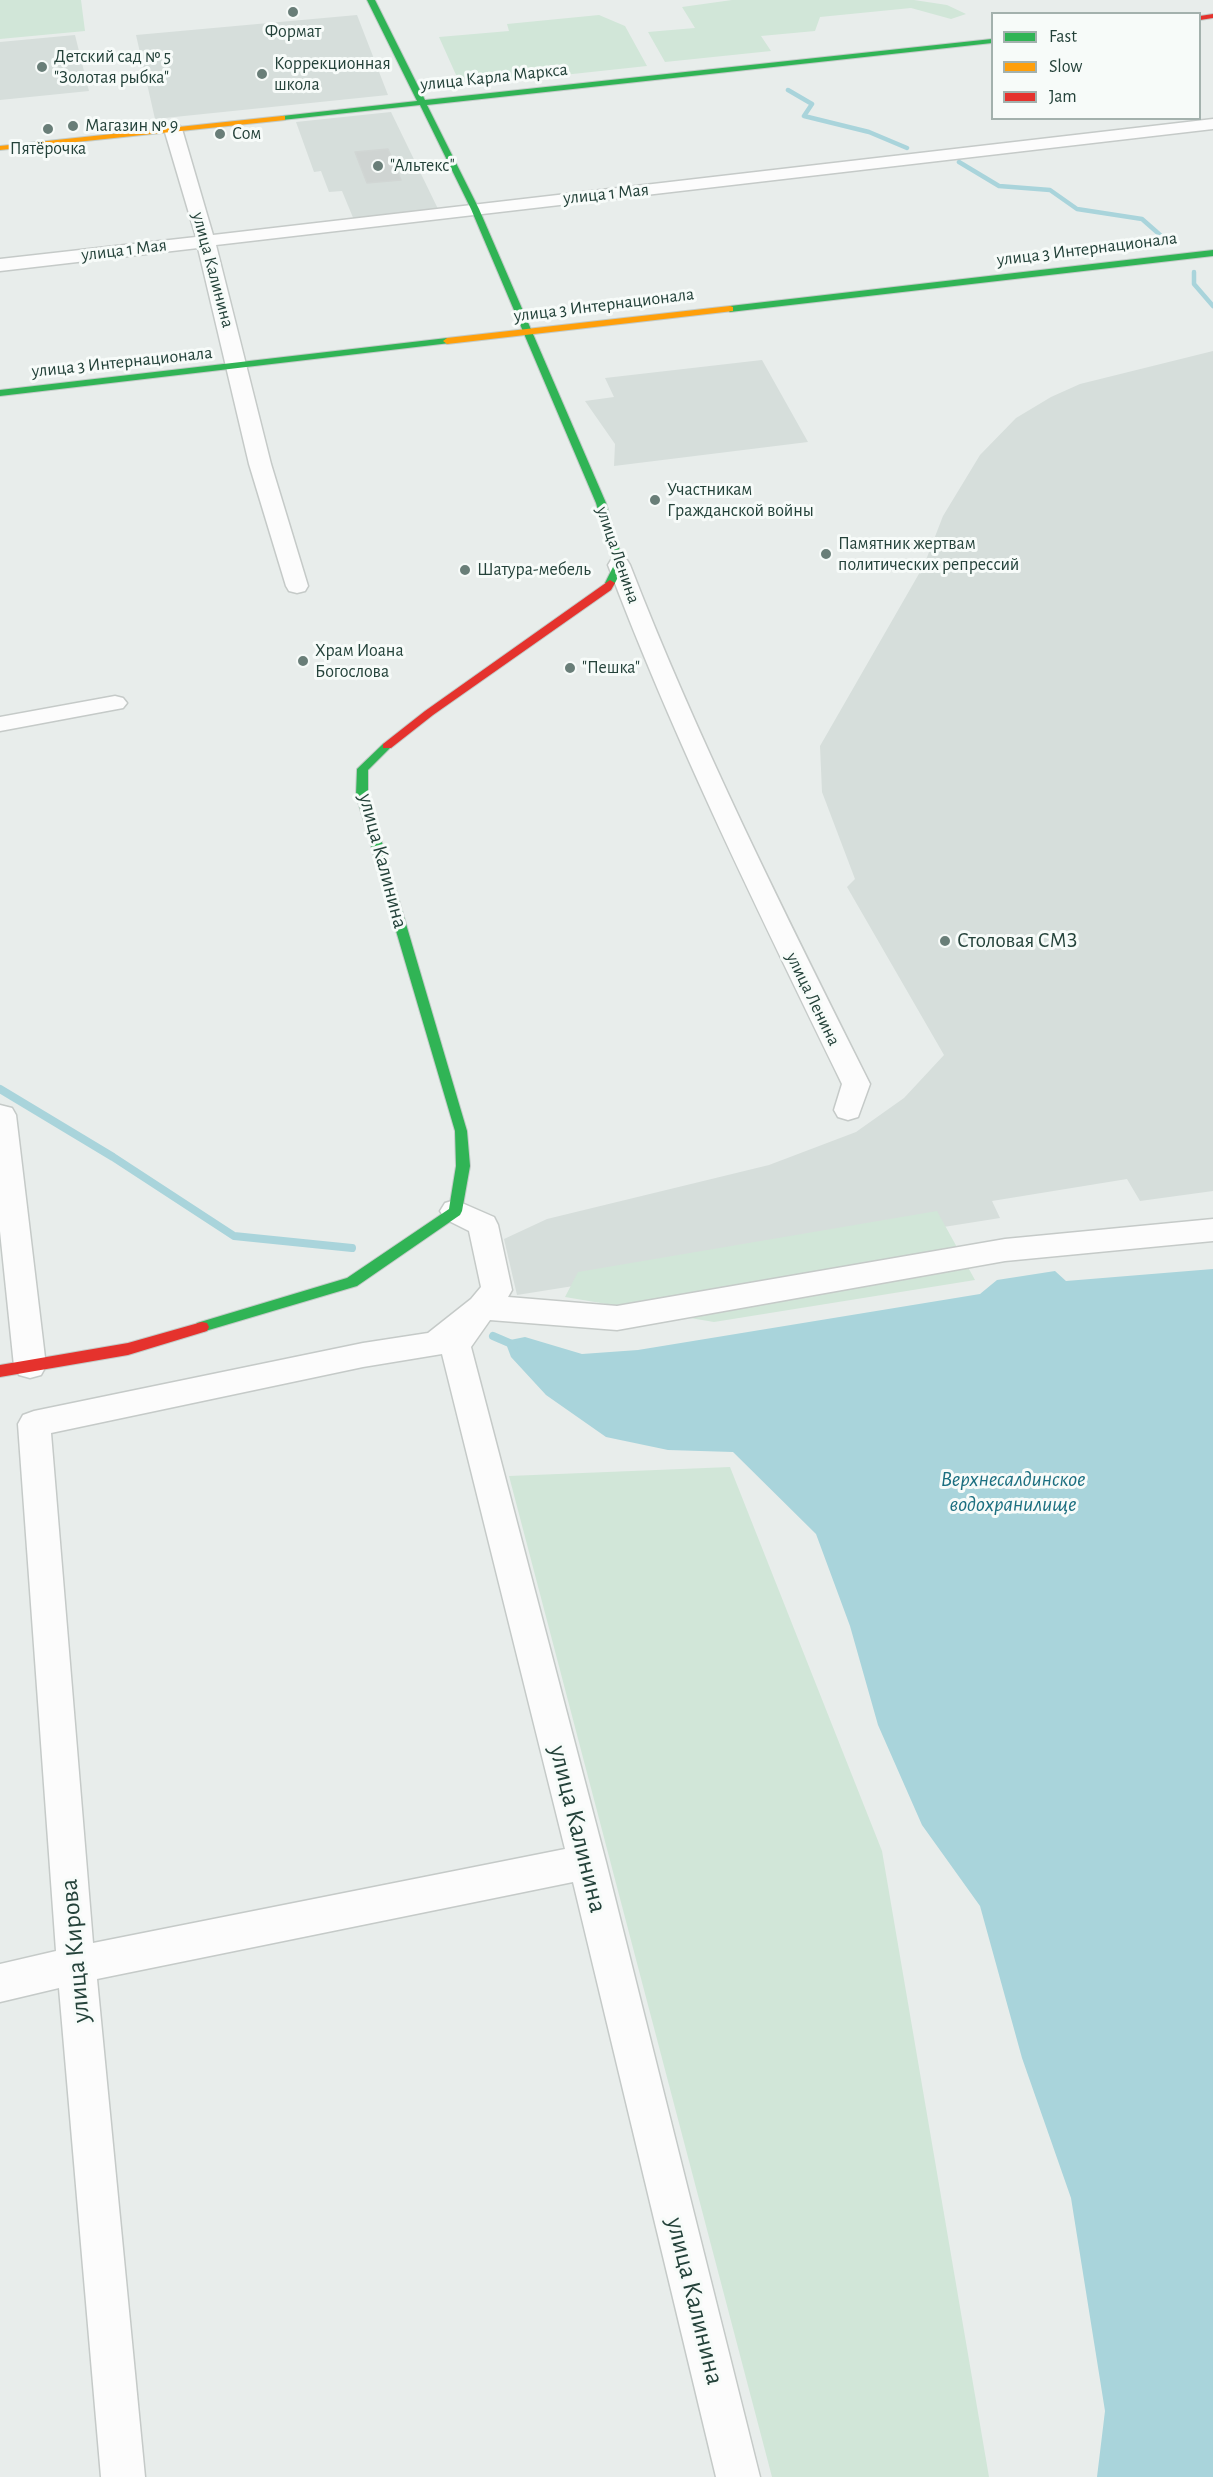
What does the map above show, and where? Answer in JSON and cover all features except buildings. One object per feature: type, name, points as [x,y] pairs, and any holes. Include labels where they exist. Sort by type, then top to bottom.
[{"type":"main road","name":"улица Ленина","points":[[371,0],[475,209],[601,503],[619,565]]},
{"type":"main road","name":"улица Карла Маркса","points":[[0,148],[991,40]]},
{"type":"main road","name":"улица 3 Интернационала","points":[[0,393],[1213,253]]},
{"type":"main road","name":"улица Калинина","points":[[455,1211],[463,1166],[461,1131],[362,795],[363,769],[379,752],[429,713],[607,588],[619,565]]},
{"type":"main road","points":[[0,1371],[128,1349],[352,1282],[455,1211]]},
{"type":"street","name":"улица 1 Мая","points":[[0,265],[1213,124]]},
{"type":"street","name":"улица Калинина","points":[[173,129],[206,241],[260,464],[297,586]]},
{"type":"street","name":"улица Ленина","points":[[619,565],[671,694],[772,914],[856,1084],[848,1110]]},
{"type":"street","points":[[0,724],[115,704]]},
{"type":"street","points":[[2,1115],[30,1366]]},
{"type":"street","name":"улица Калинина","points":[[455,1211],[483,1225],[497,1290],[455,1345],[587,1862],[738,2477]]},
{"type":"street","points":[[482,1307],[617,1318],[1005,1250],[1213,1230]]},
{"type":"street","name":"улица Кирова","points":[[123,2477],[76,1965],[34,1424],[363,1355],[436,1344],[482,1307]]},
{"type":"street","points":[[0,1983],[76,1965],[587,1862]]},
{"type":"shaded area","name":"Коррекционная школа","points":[[357,15],[388,95],[155,119],[136,35]]},
{"type":"shaded area","name":"Детский сад № 5 \"Золотая рыбка\"","points":[[75,35],[89,91],[0,100],[0,42]]},
{"type":"shaded area","points":[[391,112],[439,211],[354,220],[342,191],[329,192],[321,171],[314,172],[296,122]]},
{"type":"shaded area","points":[[1213,351],[1213,1191],[1140,1201],[1127,1179],[992,1201],[1000,1218],[517,1295],[504,1239],[547,1219],[769,1165],[856,1132],[904,1098],[944,1055],[847,887],[855,879],[822,792],[820,746],[924,565],[943,516],[980,455],[1016,418],[1051,397],[1080,384]]},
{"type":"shaded area","points":[[762,360],[808,442],[614,466],[615,444],[585,401],[614,397],[605,378]]},
{"type":"green space","points":[[0,0],[81,0],[85,31],[0,39]]},
{"type":"green space","points":[[732,0],[914,0],[947,5],[966,14],[951,19],[911,8],[820,17],[815,31],[761,36],[771,51],[665,62],[648,32],[695,28],[682,7]]},
{"type":"green space","points":[[599,15],[625,26],[647,66],[461,86],[439,37],[509,31],[507,24]]},
{"type":"green space","points":[[937,1211],[975,1280],[714,1322],[565,1297],[578,1272]]},
{"type":"green space","points":[[730,1467],[882,1851],[989,2477],[772,2477],[509,1476]]},
{"type":"water","name":"Верхнесалдинское водохранилище","points":[[1213,1269],[1213,2477],[1097,2477],[1105,2411],[1071,2198],[1022,2058],[980,1906],[922,1825],[878,1725],[850,1626],[816,1534],[733,1452],[668,1450],[606,1437],[546,1395],[511,1357],[505,1341],[525,1337],[582,1354],[638,1350],[980,1294],[997,1280],[1055,1271],[1066,1281]]},
{"type":"waterway","points":[[788,90],[812,104],[804,116],[869,132],[907,148]]},
{"type":"waterway","points":[[959,162],[999,186],[1050,190],[1077,209],[1142,219],[1167,241]]},
{"type":"waterway","points":[[1194,272],[1194,284],[1213,306]]},
{"type":"waterway","points":[[0,1089],[113,1157],[234,1236],[352,1248]]},
{"type":"waterway","points":[[493,1336],[514,1345]]},
{"type":"traffic: fast","points":[[371,0],[475,209],[601,503],[619,565],[610,583]]},
{"type":"traffic: fast","points":[[282,118],[991,41]]},
{"type":"traffic: fast","points":[[730,309],[1213,253]]},
{"type":"traffic: fast","points":[[0,393],[447,341]]},
{"type":"traffic: fast","points":[[202,1327],[352,1282],[455,1211],[463,1166],[461,1131],[362,795],[363,769],[387,746]]},
{"type":"traffic: slow","points":[[0,148],[282,118]]},
{"type":"traffic: slow","points":[[447,341],[730,309]]},
{"type":"traffic: jam","points":[[1201,18],[1213,16]]},
{"type":"traffic: jam","points":[[387,746],[429,713],[607,588],[610,583]]},
{"type":"traffic: jam","points":[[0,1371],[128,1349],[202,1327]]},
{"type":"place","name":"Формат","points":[[293,12]]},
{"type":"place","name":"Детский сад № 5 \"Золотая рыбка\"","points":[[42,67]]},
{"type":"place","name":"Коррекционная школа","points":[[262,74]]},
{"type":"place","name":"Магазин № 9","points":[[73,126]]},
{"type":"place","name":"Пятёрочка","points":[[48,129]]},
{"type":"place","name":"Сом","points":[[220,134]]},
{"type":"place","name":"\"Альтекс\"","points":[[378,166]]},
{"type":"place","name":"Участникам Гражданской войны","points":[[655,500]]},
{"type":"place","name":"Памятник жертвам политических репрессий","points":[[826,554]]},
{"type":"place","name":"Шатура-мебель","points":[[465,570]]},
{"type":"place","name":"Храм Иоана Богослова","points":[[303,661]]},
{"type":"place","name":"\"Пешка\"","points":[[570,668]]},
{"type":"place","name":"Столовая СМЗ","points":[[945,941]]}]
